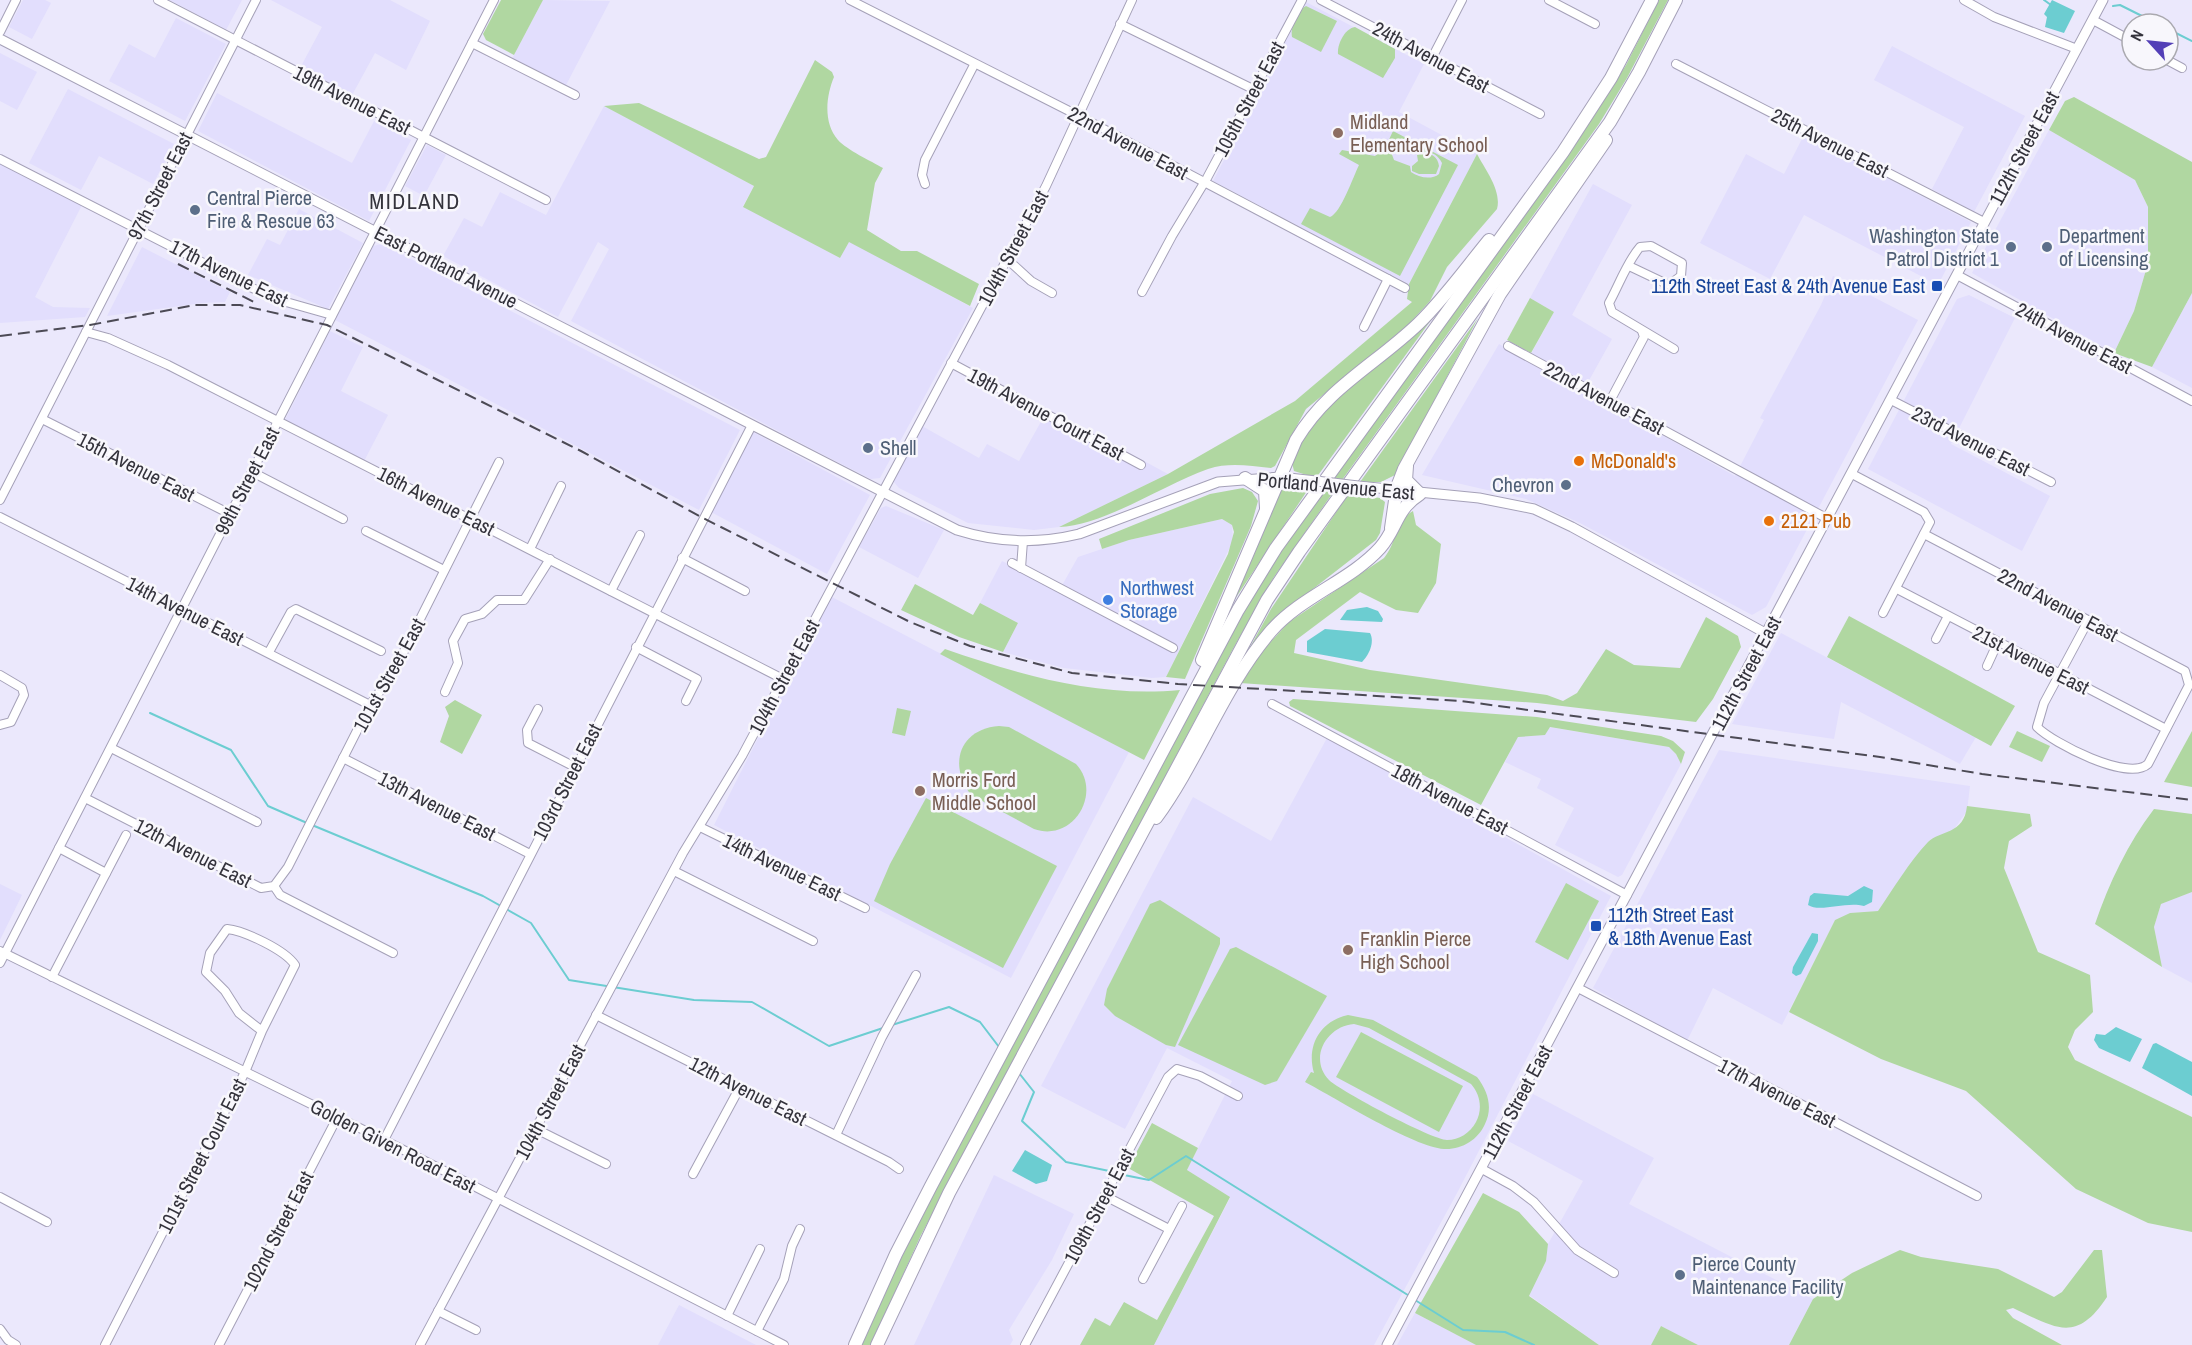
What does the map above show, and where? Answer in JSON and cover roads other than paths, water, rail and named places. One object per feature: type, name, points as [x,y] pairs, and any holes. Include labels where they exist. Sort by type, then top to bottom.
[{"type":"highway","points":[[855,1345],[926,1196],[1238,610],[1276,548],[1563,152],[1611,78],[1652,0]]},
{"type":"highway","points":[[1391,528],[1397,491],[1412,452],[1500,294],[1610,133],[1624,109],[1676,0]]},
{"type":"highway","points":[[877,1345],[949,1194],[1245,640],[1285,573],[1610,122],[1640,72]]},
{"type":"highway","points":[[1111,847],[1137,786],[1209,646],[1296,440],[1319,406],[1419,323],[1563,152]]},
{"type":"highway","points":[[1129,856],[1168,802],[1238,678],[1271,632],[1296,607],[1372,555],[1387,538],[1401,509],[1420,494],[1409,484],[1405,475],[1412,452]]},
{"type":"highway","points":[[1245,478],[1258,484],[1265,491],[1267,499],[1263,517]]},
{"type":"main road","name":"112th Street East","points":[[1387,1345],[2103,0]]},
{"type":"main road","name":"East Portland Avenue","points":[[0,39],[795,447]]},
{"type":"main road","name":"Portland Avenue East","points":[[795,447],[957,530],[985,538],[1023,541],[1056,539],[1079,534],[1191,490],[1218,482],[1245,478],[1280,477],[1506,502],[1538,510],[1767,634]]},
{"type":"street","points":[[0,32],[16,0]]},
{"type":"street","name":"19th Avenue East","points":[[158,0],[546,200]]},
{"type":"street","name":"97th Street East","points":[[0,500],[256,0]]},
{"type":"street","name":"99th Street East","points":[[0,963],[2,952],[111,748],[494,0]]},
{"type":"street","name":"22nd Avenue East","points":[[850,0],[974,65],[1079,116],[1405,288]]},
{"type":"street","name":"104th Street East","points":[[420,1345],[674,870],[783,679],[1046,186],[1132,0]]},
{"type":"street","name":"105th Street East","points":[[1142,292],[1172,236],[1205,183],[1302,0]]},
{"type":"street","name":"24th Avenue East","points":[[1321,0],[1540,114]]},
{"type":"street","points":[[1432,58],[1462,0]]},
{"type":"street","points":[[1550,0],[1595,24]]},
{"type":"street","points":[[1964,0],[1994,16],[2077,49]]},
{"type":"street","points":[[2092,20],[2120,35]]},
{"type":"street","points":[[1120,24],[1255,90]]},
{"type":"street","points":[[472,42],[575,95]]},
{"type":"street","name":"25th Avenue East","points":[[1676,64],[1984,222]]},
{"type":"street","points":[[925,184],[922,175],[925,160],[974,65]]},
{"type":"street","name":"17th Avenue East","points":[[0,159],[272,298],[332,315]]},
{"type":"street","points":[[1629,266],[1665,285],[1673,284],[1681,276],[1683,267],[1680,260],[1646,245],[1638,249],[1609,303],[1612,312],[1674,349]]},
{"type":"street","points":[[1007,259],[1031,281],[1052,293]]},
{"type":"street","name":"24th Avenue East","points":[[1957,275],[2192,401]]},
{"type":"street","points":[[1364,327],[1388,279]]},
{"type":"street","points":[[1610,401],[1644,337],[1642,331]]},
{"type":"street","name":"16th Avenue East","points":[[86,332],[108,338],[158,360],[783,679]]},
{"type":"street","name":"22nd Avenue East","points":[[1508,346],[1828,519]]},
{"type":"street","name":"19th Avenue Court East","points":[[951,363],[1141,465]]},
{"type":"street","name":"23rd Avenue East","points":[[1891,400],[2051,482]]},
{"type":"street","name":"15th Avenue East","points":[[42,419],[230,514]]},
{"type":"street","name":"103rd Street East","points":[[384,1140],[752,425]]},
{"type":"street","name":"101st Street East","points":[[274,886],[288,867],[370,705],[393,673],[499,462]]},
{"type":"street","points":[[252,472],[344,519]]},
{"type":"street","points":[[1852,474],[1924,512],[1929,519],[1924,534],[1884,613]]},
{"type":"street","points":[[530,549],[561,486]]},
{"type":"street","name":"14th Avenue East","points":[[0,517],[370,705]]},
{"type":"street","points":[[366,531],[444,570]]},
{"type":"street","name":"22nd Avenue East","points":[[1924,534],[2185,671],[2189,678],[2189,685],[2166,729]]},
{"type":"street","points":[[612,591],[640,535]]},
{"type":"street","points":[[1021,568],[1023,541]]},
{"type":"street","points":[[682,558],[745,591]]},
{"type":"street","points":[[445,692],[458,663],[453,641],[465,619],[482,614],[497,600],[524,600],[550,559]]},
{"type":"street","points":[[1012,563],[1173,648]]},
{"type":"street","name":"21st Avenue East","points":[[1897,589],[2166,729]]},
{"type":"street","points":[[269,652],[291,612],[296,609],[381,651]]},
{"type":"street","points":[[1936,639],[1948,616]]},
{"type":"street","points":[[2088,621],[2039,714],[2037,727],[2107,766],[2130,769],[2146,766],[2166,729]]},
{"type":"street","points":[[1987,666],[1998,642]]},
{"type":"street","points":[[636,647],[697,679],[686,701]]},
{"type":"street","points":[[0,675],[22,688],[23,692],[23,700],[17,713],[11,722],[2,725]]},
{"type":"street","name":"18th Avenue East","points":[[1272,704],[1628,895]]},
{"type":"street","points":[[538,709],[526,730],[526,738],[535,747],[575,767]]},
{"type":"street","points":[[111,748],[257,822]]},
{"type":"street","name":"13th Avenue East","points":[[343,758],[530,854]]},
{"type":"street","name":"12th Avenue East","points":[[85,798],[261,888],[274,886],[280,895],[393,952]]},
{"type":"street","name":"14th Avenue East","points":[[700,827],[865,908]]},
{"type":"street","points":[[52,977],[126,835]]},
{"type":"street","points":[[59,848],[106,873]]},
{"type":"street","points":[[674,870],[813,941]]},
{"type":"street","name":"101st Street Court East","points":[[105,1345],[245,1072],[262,1031],[296,965],[286,955],[237,930],[227,929],[210,953],[206,972],[225,991],[239,1013],[262,1031]]},
{"type":"street","name":"Golden Given Road East","points":[[2,952],[384,1140],[784,1345]]},
{"type":"street","points":[[836,1135],[882,1037],[915,975]]},
{"type":"street","name":"17th Avenue East","points":[[1578,988],[1977,1196]]},
{"type":"street","name":"12th Avenue East","points":[[596,1015],[899,1169]]},
{"type":"street","name":"109th Street East","points":[[1024,1345],[1168,1077],[1177,1069],[1196,1074],[1238,1096]]},
{"type":"street","points":[[693,1174],[740,1087]]},
{"type":"street","name":"102nd Street East","points":[[219,1345],[337,1118]]},
{"type":"street","points":[[536,1129],[606,1164]]},
{"type":"street","points":[[1482,1168],[1534,1202],[1576,1250],[1614,1273]]},
{"type":"street","points":[[1105,1196],[1169,1229]]},
{"type":"street","points":[[0,1197],[47,1222]]},
{"type":"street","points":[[1143,1279],[1182,1206]]},
{"type":"street","points":[[757,1331],[784,1279],[792,1246],[800,1229]]},
{"type":"street","points":[[727,1316],[759,1249]]},
{"type":"street","points":[[438,1311],[476,1330]]},
{"type":"street","points":[[0,1329],[8,1340],[16,1345]]},
{"type":"waterway","points":[[2044,0],[2051,5]]},
{"type":"waterway","points":[[2113,6],[2120,5],[2134,12]]},
{"type":"waterway","points":[[2180,35],[2192,41]]},
{"type":"waterway","points":[[150,713],[231,750],[268,806],[307,823]]},
{"type":"waterway","points":[[312,825],[483,896],[531,923],[569,980],[694,1000],[752,1002],[829,1046],[883,1028]]},
{"type":"waterway","points":[[892,1025],[949,1007],[980,1022],[999,1047]]},
{"type":"waterway","points":[[1019,1073],[1034,1092],[1022,1121],[1066,1162],[1114,1172]]},
{"type":"waterway","points":[[1119,1174],[1149,1180],[1186,1156],[1411,1297]]},
{"type":"waterway","points":[[1415,1300],[1463,1330],[1505,1332],[1534,1345]]},
{"type":"railway","points":[[178,264],[258,304]]},
{"type":"railway","points":[[0,336],[90,325],[195,305],[240,305],[327,325],[581,451],[703,518],[910,622],[970,646],[1072,673],[1178,684],[1461,701],[1880,757],[1982,774],[2192,800]]},
{"type":"place","name":"Midland Elementary School","points":[[1338,133]]},
{"type":"place","name":"Central Pierce Fire & Rescue 63","points":[[195,210]]},
{"type":"place","name":"Washington State Patrol District 1","points":[[2011,247]]},
{"type":"place","name":"Department of Licensing","points":[[2047,247]]},
{"type":"place","name":"112th Street East & 24th Avenue East","points":[[1937,286]]},
{"type":"place","name":"Shell","points":[[868,448]]},
{"type":"place","name":"McDonald's","points":[[1579,461]]},
{"type":"place","name":"Chevron","points":[[1566,485]]},
{"type":"place","name":"2121 Pub","points":[[1769,521]]},
{"type":"place","name":"Northwest Storage","points":[[1108,600]]},
{"type":"place","name":"Morris Ford Middle School","points":[[920,791]]},
{"type":"place","name":"112th Street East & 18th Avenue East","points":[[1596,926]]},
{"type":"place","name":"Franklin Pierce High School","points":[[1348,950]]},
{"type":"place","name":"Pierce County Maintenance Facility","points":[[1680,1275]]},
{"type":"district","name":"MIDLAND","points":[[415,201]]}]
